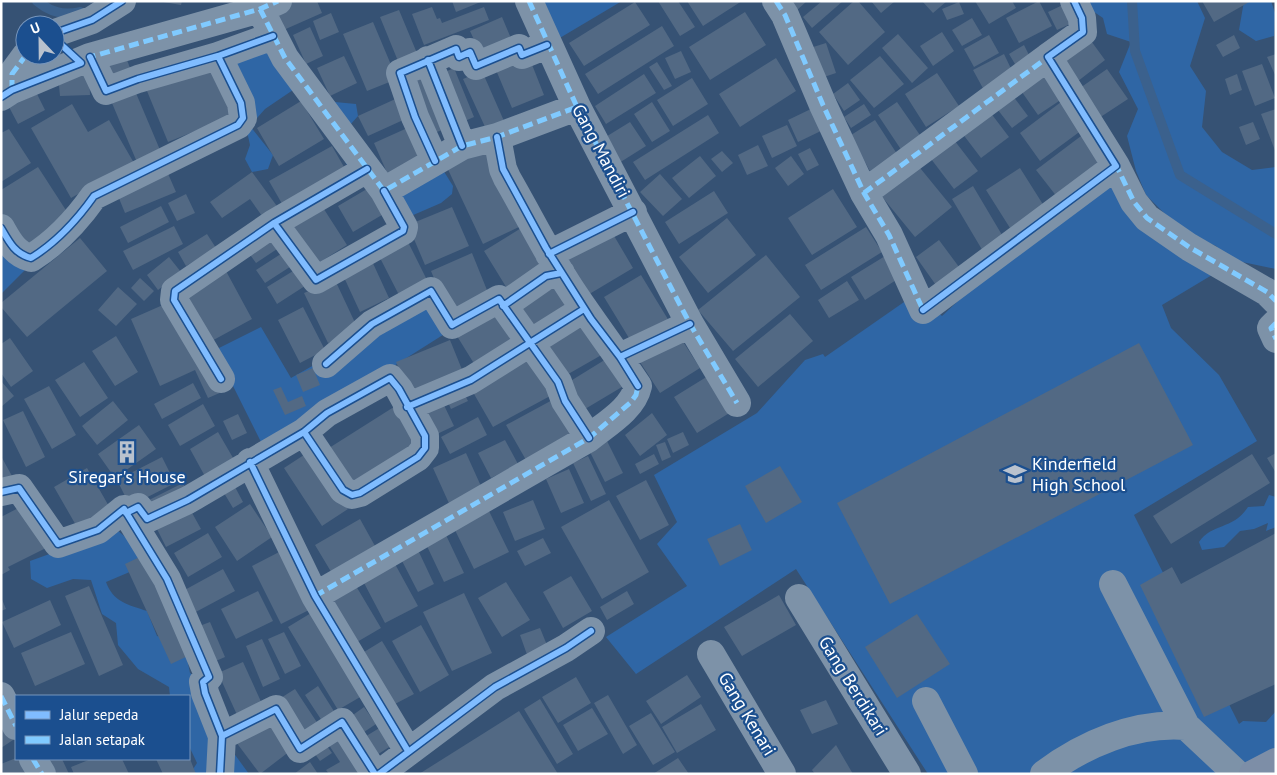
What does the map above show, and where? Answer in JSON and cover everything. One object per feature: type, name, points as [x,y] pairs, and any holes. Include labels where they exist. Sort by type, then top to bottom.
[{"type":"main road","points":[[1253,774],[1276,762]]},
{"type":"street","points":[[65,29],[92,20],[122,1]]},
{"type":"street","name":"Gang Mandiri","points":[[528,1],[577,107],[690,324],[737,403]]},
{"type":"street","points":[[776,1],[785,14],[798,48],[864,192],[890,235],[923,310],[1116,166]]},
{"type":"street","points":[[864,192],[1084,32],[1082,18],[1074,1]]},
{"type":"street","points":[[7,93],[86,60],[269,5],[273,36],[285,58],[384,191],[404,227],[403,231],[316,280],[274,223]]},
{"type":"street","points":[[65,46],[86,60],[106,92],[138,79],[218,56],[273,36]]},
{"type":"street","points":[[435,161],[415,117],[400,73],[456,49],[459,57],[470,52],[476,66],[519,48],[522,55],[547,45]]},
{"type":"street","points":[[1,228],[11,245],[21,256],[31,258],[45,250],[81,216],[94,196],[238,125],[243,118],[241,103],[218,56]]},
{"type":"street","points":[[1048,57],[1116,166],[1134,202],[1147,218],[1183,244],[1267,292],[1276,301]]},
{"type":"street","points":[[428,60],[462,146]]},
{"type":"street","points":[[7,93],[12,74],[19,65]]},
{"type":"street","points":[[384,191],[462,146],[497,137],[577,107]]},
{"type":"street","points":[[315,596],[589,438],[619,413],[636,395],[638,386],[620,357],[584,309],[555,263],[503,169],[497,137]]},
{"type":"street","points":[[221,379],[173,295],[177,289],[274,223],[367,169]]},
{"type":"street","points":[[503,306],[546,276],[555,263],[633,212]]},
{"type":"street","points":[[326,364],[372,324],[431,291],[452,324],[499,299],[558,382],[565,402],[589,438]]},
{"type":"street","points":[[407,407],[471,380],[584,309]]},
{"type":"street","points":[[620,357],[690,324]]},
{"type":"street","points":[[126,513],[138,507],[147,520],[188,500],[304,432],[327,413],[390,378],[399,389],[407,407],[425,436],[425,448],[418,457],[360,493],[352,495],[343,490],[304,432]]},
{"type":"street","points":[[250,462],[315,596],[408,751]]},
{"type":"street","points":[[1,492],[19,488],[58,544],[98,530],[124,509],[167,579],[209,677],[203,682],[205,693],[222,736],[220,774]]},
{"type":"street","points":[[1113,584],[1186,726],[1237,774]]},
{"type":"street","name":"Gang Berdikari","points":[[799,598],[907,774]]},
{"type":"street","points":[[222,736],[276,709],[300,749],[342,722],[377,774],[495,687],[566,648],[591,631]]},
{"type":"street","name":"Gang Kenari","points":[[711,654],[782,774]]},
{"type":"street","points":[[1,696],[15,724]]},
{"type":"street","points":[[926,700],[964,774]]},
{"type":"street","points":[[1044,774],[1068,756],[1139,729],[1186,726]]},
{"type":"street","points":[[34,760],[42,774]]},
{"type":"shaded area","points":[[531,1],[622,1],[553,42]]},
{"type":"shaded area","points":[[1078,1],[1197,1],[1205,18],[1190,66],[1206,91],[1202,127],[1222,152],[1252,170],[1276,167],[1276,269],[1228,259],[1216,246],[1183,232],[1146,195],[1136,171],[1127,136],[1138,109],[1119,72],[1131,42],[1107,34],[1103,18]]},
{"type":"shaded area","points":[[1244,1],[1271,1],[1275,13],[1274,36],[1256,41],[1239,30]]},
{"type":"shaded area","points":[[264,51],[330,96],[335,102],[356,104],[358,116],[350,125],[381,180],[443,170],[453,186],[452,194],[441,203],[411,216],[354,177],[315,110],[293,90],[265,109],[250,126],[273,155],[268,169],[252,172],[245,159],[250,145],[232,63]]},
{"type":"shaded area","points":[[1115,179],[1217,272],[1162,305],[1171,328],[1219,375],[1257,441],[1134,515],[1239,724],[1243,721],[1266,722],[1276,711],[1276,774],[928,774],[796,569],[636,674],[606,637],[687,586],[657,544],[677,522],[654,475],[757,413],[805,360],[823,354],[825,357],[917,293],[942,316],[1052,213]]},
{"type":"shaded area","points":[[1,239],[26,269],[1,294]]},
{"type":"shaded area","points":[[431,299],[446,333],[264,448],[215,350],[261,327],[291,378]]},
{"type":"shaded area","points":[[1269,495],[1276,497],[1276,527],[1266,531],[1268,523],[1254,529],[1240,531],[1224,547],[1202,550],[1199,542],[1204,536],[1236,520],[1248,507],[1264,506]]},
{"type":"shaded area","points":[[110,524],[130,541],[139,558],[132,571],[106,582],[109,589],[122,602],[147,611],[157,636],[184,643],[190,673],[203,682],[233,752],[249,774],[190,774],[197,763],[190,748],[190,695],[170,695],[169,687],[138,669],[118,645],[116,623],[102,614],[91,580],[73,579],[47,588],[31,579],[30,561],[55,552]]},
{"type":"building","points":[[157,1],[182,1],[181,5]]},
{"type":"building","points":[[295,1],[317,1],[322,13],[279,32],[270,12]]},
{"type":"building","points":[[452,1],[483,1],[456,12]]},
{"type":"building","points":[[658,1],[678,1],[695,27],[680,36]]},
{"type":"building","points":[[687,1],[742,1],[703,26]]},
{"type":"building","points":[[787,1],[807,1],[796,11]]},
{"type":"building","points":[[822,1],[843,1],[812,28],[803,17]]},
{"type":"building","points":[[854,1],[858,1],[885,32],[848,65],[819,32]]},
{"type":"building","points":[[871,1],[895,1],[881,13]]},
{"type":"building","points":[[922,1],[947,1],[933,13]]},
{"type":"building","points":[[975,1],[1012,1],[1016,8],[989,24]]},
{"type":"building","points":[[1039,1],[1052,26],[1019,43],[1006,18]]},
{"type":"building","points":[[1071,1],[1079,20],[1057,30],[1048,12]]},
{"type":"building","points":[[1202,1],[1251,1],[1214,22]]},
{"type":"building","points":[[635,2],[650,25],[584,66],[569,43]]},
{"type":"building","points":[[959,2],[964,14],[947,20],[942,9]]},
{"type":"building","points":[[432,7],[437,19],[440,18],[442,23],[484,7],[489,20],[424,45],[412,14]]},
{"type":"building","points":[[399,10],[419,58],[400,66],[380,17]]},
{"type":"building","points":[[745,12],[766,45],[710,80],[689,47]]},
{"type":"building","points":[[331,13],[339,32],[320,40],[313,21]]},
{"type":"building","points":[[502,17],[513,43],[482,57],[470,31]]},
{"type":"building","points":[[972,18],[982,35],[962,46],[952,30]]},
{"type":"building","points":[[373,22],[397,79],[367,91],[343,34]]},
{"type":"building","points":[[662,26],[674,46],[598,94],[585,74]]},
{"type":"building","points":[[310,27],[323,56],[306,64],[293,35]]},
{"type":"building","points":[[942,32],[954,51],[933,66],[920,46]]},
{"type":"building","points":[[898,34],[928,68],[912,83],[882,48]]},
{"type":"building","points":[[1086,34],[1105,60],[1073,85],[1053,59]]},
{"type":"building","points":[[989,35],[999,53],[974,67],[964,49]]},
{"type":"building","points":[[1234,35],[1240,48],[1223,57],[1216,45]]},
{"type":"building","points":[[826,43],[836,73],[821,78],[810,48]]},
{"type":"building","points":[[1024,45],[1032,61],[1018,69],[1009,54]]},
{"type":"building","points":[[123,49],[134,79],[108,89],[96,60]]},
{"type":"building","points":[[681,51],[691,72],[675,79],[665,58]]},
{"type":"building","points":[[1004,54],[1015,77],[985,92],[973,70]]},
{"type":"building","points":[[1276,54],[1276,77],[1267,57]]},
{"type":"building","points":[[344,56],[357,83],[330,96],[317,68]]},
{"type":"building","points":[[880,56],[904,84],[874,108],[850,80]]},
{"type":"building","points":[[529,57],[544,95],[512,108],[496,70]]},
{"type":"building","points":[[776,58],[796,91],[740,127],[719,94]]},
{"type":"building","points":[[657,62],[672,86],[664,90],[649,67]]},
{"type":"building","points":[[215,64],[235,115],[168,142],[147,91]]},
{"type":"building","points":[[1262,64],[1275,98],[1255,106],[1242,71]]},
{"type":"building","points":[[1044,67],[1065,97],[1038,115],[1017,85]]},
{"type":"building","points":[[454,68],[474,117],[458,124],[438,75]]},
{"type":"building","points":[[1107,69],[1128,99],[1099,118],[1080,88]]},
{"type":"building","points":[[423,70],[447,128],[427,136],[403,78]]},
{"type":"building","points":[[482,71],[504,121],[486,129],[463,79]]},
{"type":"building","points":[[89,73],[90,95],[60,96],[58,75]]},
{"type":"building","points":[[937,73],[959,106],[926,127],[905,94]]},
{"type":"building","points":[[644,74],[656,93],[606,124],[595,106]]},
{"type":"building","points":[[1237,74],[1242,90],[1230,95],[1225,79]]},
{"type":"building","points":[[692,78],[708,104],[673,126],[657,100]]},
{"type":"building","points":[[848,83],[860,100],[844,111],[833,94]]},
{"type":"building","points":[[133,86],[163,157],[139,167],[109,96]]},
{"type":"building","points":[[1010,92],[1028,116],[1012,128],[994,105]]},
{"type":"building","points":[[37,94],[45,110],[18,124],[9,107]]},
{"type":"building","points":[[402,96],[412,116],[368,136],[358,116]]},
{"type":"building","points":[[301,101],[324,139],[279,166],[257,128]]},
{"type":"building","points":[[652,102],[670,131],[652,142],[634,114]]},
{"type":"building","points":[[897,102],[922,138],[902,151],[878,115]]},
{"type":"building","points":[[1061,102],[1082,130],[1040,161],[1020,133]]},
{"type":"building","points":[[72,104],[88,132],[109,120],[134,163],[71,198],[31,128]]},
{"type":"building","points":[[864,104],[871,115],[851,128],[844,117]]},
{"type":"building","points":[[813,108],[823,130],[798,142],[788,120]]},
{"type":"building","points":[[987,108],[1009,137],[981,158],[959,129]]},
{"type":"building","points":[[1276,109],[1276,153],[1261,114]]},
{"type":"building","points":[[708,115],[719,133],[645,180],[633,162]]},
{"type":"building","points":[[875,120],[901,160],[874,179],[851,135]]},
{"type":"building","points":[[630,122],[646,146],[619,163],[604,138]]},
{"type":"building","points":[[1253,122],[1260,139],[1246,145],[1239,127]]},
{"type":"building","points":[[414,125],[428,157],[388,175],[374,143]]},
{"type":"building","points":[[787,125],[797,146],[772,158],[762,136]]},
{"type":"building","points":[[9,129],[31,163],[1,182],[1,133]]},
{"type":"building","points":[[1085,133],[1109,166],[1061,202],[1036,170]]},
{"type":"building","points":[[951,136],[978,171],[954,189],[928,155]]},
{"type":"building","points":[[484,143],[523,225],[483,244],[444,161]]},
{"type":"building","points":[[758,145],[768,166],[747,175],[738,155]]},
{"type":"building","points":[[332,146],[348,174],[285,209],[269,181]]},
{"type":"building","points":[[810,148],[819,165],[807,171],[798,154]]},
{"type":"building","points":[[722,151],[733,163],[722,172],[711,159]]},
{"type":"building","points":[[700,156],[716,176],[689,198],[672,178]]},
{"type":"building","points":[[791,156],[804,174],[788,186],[775,168]]},
{"type":"building","points":[[916,163],[952,207],[915,237],[879,193]]},
{"type":"building","points":[[38,167],[71,218],[24,248],[1,213],[1,190]]},
{"type":"building","points":[[1020,168],[1044,206],[1010,228],[986,190]]},
{"type":"building","points":[[166,169],[176,192],[125,213],[116,191]]},
{"type":"building","points":[[252,172],[282,213],[267,223],[250,199],[222,218],[210,202]]},
{"type":"building","points":[[660,174],[682,199],[663,216],[640,192]]},
{"type":"building","points":[[372,186],[387,212],[353,232],[338,206]]},
{"type":"building","points":[[973,186],[1005,240],[984,253],[952,199]]},
{"type":"building","points":[[833,189],[857,227],[812,255],[788,218]]},
{"type":"building","points":[[714,191],[728,213],[679,244],[665,222]]},
{"type":"building","points":[[186,194],[195,213],[177,221],[168,203]]},
{"type":"building","points":[[320,203],[347,245],[312,267],[286,225]]},
{"type":"building","points":[[161,206],[169,222],[128,243],[120,227]]},
{"type":"building","points":[[452,207],[469,246],[425,265],[408,225]]},
{"type":"building","points":[[727,218],[756,255],[708,293],[679,257]]},
{"type":"building","points":[[526,225],[553,269],[511,295],[484,251]]},
{"type":"building","points":[[174,226],[183,244],[133,270],[123,251]]},
{"type":"building","points":[[866,227],[882,252],[821,290],[805,265]]},
{"type":"building","points":[[610,229],[633,268],[586,296],[563,257]]},
{"type":"building","points":[[207,234],[216,248],[186,266],[178,252]]},
{"type":"building","points":[[275,234],[283,245],[256,263],[248,252]]},
{"type":"building","points":[[80,238],[107,271],[27,337],[1,307],[1,303]]},
{"type":"building","points":[[407,240],[428,282],[400,297],[378,254]]},
{"type":"building","points":[[939,240],[962,271],[938,288],[916,257]]},
{"type":"building","points":[[287,250],[296,263],[265,283],[256,270]]},
{"type":"building","points":[[472,253],[491,300],[450,317],[431,271]]},
{"type":"building","points":[[890,253],[904,275],[865,300],[851,277]]},
{"type":"building","points":[[766,255],[800,297],[733,351],[698,310]]},
{"type":"building","points":[[169,257],[181,272],[158,290],[147,275]]},
{"type":"building","points":[[371,259],[389,298],[360,312],[342,273]]},
{"type":"building","points":[[298,268],[308,284],[277,304],[267,287]]},
{"type":"building","points":[[226,271],[252,319],[208,343],[182,295]]},
{"type":"building","points":[[641,275],[669,321],[632,343],[604,297]]},
{"type":"building","points":[[140,278],[154,291],[144,301],[131,288]]},
{"type":"building","points":[[335,280],[358,329],[328,343],[304,293]]},
{"type":"building","points":[[550,281],[567,307],[534,328],[517,303]]},
{"type":"building","points":[[847,281],[859,300],[829,318],[818,300]]},
{"type":"building","points":[[118,287],[137,304],[116,326],[98,310]]},
{"type":"building","points":[[172,301],[222,392],[208,398],[195,370],[160,386],[131,319]]},
{"type":"building","points":[[496,302],[522,343],[478,370],[452,328]]},
{"type":"building","points":[[303,307],[325,350],[300,363],[278,320]]},
{"type":"building","points":[[790,314],[813,341],[758,387],[735,359]]},
{"type":"building","points":[[584,316],[605,353],[563,377],[542,341]]},
{"type":"building","points":[[116,336],[138,372],[115,386],[92,351]]},
{"type":"building","points":[[680,337],[700,368],[660,393],[640,362]]},
{"type":"building","points":[[10,338],[33,371],[11,387],[1,373],[1,344]]},
{"type":"building","points":[[450,340],[465,377],[412,399],[396,362]]},
{"type":"building","name":"Kinderfield High School","points":[[1139,343],[1193,445],[890,604],[837,503]]},
{"type":"building","points":[[529,354],[552,395],[493,427],[470,387]]},
{"type":"building","points":[[611,356],[627,384],[580,412],[564,385]]},
{"type":"building","points":[[84,362],[108,398],[80,417],[55,380]]},
{"type":"building","points":[[313,368],[320,385],[303,392],[296,375]]},
{"type":"building","points":[[708,376],[731,412],[697,433],[674,397]]},
{"type":"building","points":[[1,381],[14,396],[1,407]]},
{"type":"building","points":[[193,383],[201,398],[162,419],[154,404]]},
{"type":"building","points":[[49,386],[76,435],[52,449],[24,399]]},
{"type":"building","points":[[281,387],[288,402],[302,396],[306,406],[285,415],[273,390]]},
{"type":"building","points":[[461,387],[468,401],[451,409],[445,396]]},
{"type":"building","points":[[556,398],[579,440],[530,467],[506,425]]},
{"type":"building","points":[[113,401],[128,420],[97,445],[82,426]]},
{"type":"building","points":[[442,401],[454,426],[437,434],[425,409]]},
{"type":"building","points":[[203,404],[215,426],[180,446],[168,425]]},
{"type":"building","points":[[397,405],[420,441],[352,485],[329,448]]},
{"type":"building","points":[[23,411],[45,457],[26,467],[3,420]]},
{"type":"building","points":[[652,413],[667,435],[640,456],[625,435]]},
{"type":"building","points":[[238,414],[247,433],[232,440],[223,421]]},
{"type":"building","points":[[478,417],[487,435],[450,454],[441,437]]},
{"type":"building","name":"Siregar's House","points":[[139,425],[156,449],[115,478],[98,454]]},
{"type":"building","points":[[218,432],[236,463],[207,480],[190,449]]},
{"type":"building","points":[[683,432],[689,445],[673,453],[667,439]]},
{"type":"building","points":[[605,437],[623,473],[605,482],[587,446]]},
{"type":"building","points":[[505,440],[518,464],[491,478],[478,453]]},
{"type":"building","points":[[665,442],[671,457],[662,461],[656,445]]},
{"type":"building","points":[[310,451],[348,509],[322,526],[284,468]]},
{"type":"building","points":[[466,453],[485,495],[452,510],[433,468]]},
{"type":"building","points":[[1276,453],[1276,473],[1267,458]]},
{"type":"building","points":[[654,454],[659,464],[640,474],[635,464]]},
{"type":"building","points":[[1252,454],[1270,483],[1171,544],[1153,516]]},
{"type":"building","points":[[1,456],[12,476],[1,481]]},
{"type":"building","points":[[588,456],[606,494],[591,501],[573,463]]},
{"type":"building","points":[[162,457],[175,483],[130,506],[117,480]]},
{"type":"building","points":[[780,466],[802,502],[766,523],[745,486]]},
{"type":"building","points":[[87,468],[110,508],[77,527],[54,487]]},
{"type":"building","points":[[569,469],[584,503],[561,513],[546,479]]},
{"type":"building","points":[[646,480],[669,525],[640,540],[616,496]]},
{"type":"building","points":[[183,483],[189,495],[149,516],[143,503]]},
{"type":"building","points":[[235,487],[243,502],[233,508],[224,493]]},
{"type":"building","points":[[533,500],[545,529],[515,541],[503,512]]},
{"type":"building","points":[[609,500],[649,572],[602,599],[561,527]]},
{"type":"building","points":[[28,503],[50,546],[8,567],[10,570],[1,575],[1,517]]},
{"type":"building","points":[[250,504],[272,537],[237,561],[215,527]]},
{"type":"building","points":[[488,509],[509,552],[474,569],[453,526]]},
{"type":"building","points":[[191,511],[201,529],[166,547],[157,529]]},
{"type":"building","points":[[360,519],[380,555],[336,580],[315,545]]},
{"type":"building","points":[[740,524],[752,550],[720,566],[707,539]]},
{"type":"building","points":[[208,533],[222,557],[188,577],[174,553]]},
{"type":"building","points":[[445,533],[464,573],[444,582],[425,542]]},
{"type":"building","points":[[1276,533],[1276,684],[1204,717],[1140,585],[1172,567],[1181,584]]},
{"type":"building","points":[[543,538],[551,553],[525,566],[517,551]]},
{"type":"building","points":[[283,550],[313,608],[281,624],[252,566]]},
{"type":"building","points":[[418,550],[434,584],[418,592],[401,559]]},
{"type":"building","points":[[146,554],[192,654],[171,664],[125,564]]},
{"type":"building","points":[[395,564],[418,606],[385,623],[363,581]]},
{"type":"building","points":[[223,569],[235,591],[192,614],[181,592]]},
{"type":"building","points":[[571,576],[592,611],[563,628],[543,592]]},
{"type":"building","points":[[506,582],[530,620],[502,637],[478,598]]},
{"type":"building","points":[[89,586],[123,665],[99,676],[65,596]]},
{"type":"building","points":[[356,586],[381,628],[357,642],[332,600]]},
{"type":"building","points":[[258,591],[273,621],[236,639],[221,609]]},
{"type":"building","points":[[627,591],[634,604],[607,620],[600,607]]},
{"type":"building","points":[[464,593],[492,653],[452,671],[423,612]]},
{"type":"building","points":[[779,595],[796,625],[742,656],[724,627]]},
{"type":"building","points":[[1,597],[6,609],[1,611]]},
{"type":"building","points":[[50,600],[61,625],[14,648],[2,622]]},
{"type":"building","points":[[316,610],[367,693],[338,710],[288,627]]},
{"type":"building","points":[[917,614],[950,664],[897,698],[865,647]]},
{"type":"building","points":[[210,622],[225,657],[209,664],[194,628]]},
{"type":"building","points":[[421,625],[449,675],[420,692],[392,641]]},
{"type":"building","points":[[540,628],[551,655],[530,663],[520,635]]},
{"type":"building","points":[[71,632],[85,664],[35,686],[21,653]]},
{"type":"building","points":[[284,632],[301,666],[285,674],[268,639]]},
{"type":"building","points":[[262,639],[280,679],[263,687],[246,646]]},
{"type":"building","points":[[382,641],[414,694],[395,704],[364,652]]},
{"type":"building","points":[[243,662],[263,706],[238,717],[218,673]]},
{"type":"building","points":[[687,675],[701,697],[661,724],[646,701]]},
{"type":"building","points":[[576,677],[591,703],[558,723],[542,697]]},
{"type":"building","points":[[318,686],[337,716],[324,724],[305,695]]},
{"type":"building","points":[[295,689],[320,727],[300,739],[276,701]]},
{"type":"building","points":[[608,695],[637,745],[623,754],[594,703]]},
{"type":"building","points":[[540,699],[573,754],[557,764],[524,709]]},
{"type":"building","points":[[826,700],[838,724],[812,734],[800,710]]},
{"type":"building","points":[[701,704],[716,730],[677,753],[662,727]]},
{"type":"building","points":[[364,707],[376,724],[358,736],[346,720]]},
{"type":"building","points":[[1,708],[15,739],[1,748]]},
{"type":"building","points":[[592,708],[608,734],[578,751],[563,725]]},
{"type":"building","points":[[519,711],[558,774],[419,774]]},
{"type":"building","points":[[651,713],[675,752],[653,765],[629,726]]},
{"type":"building","points":[[266,719],[290,751],[260,774],[236,742]]},
{"type":"building","points":[[386,724],[397,742],[369,760],[358,741]]},
{"type":"building","points":[[340,727],[370,774],[329,774],[326,770],[340,762],[325,739]]},
{"type":"building","points":[[324,742],[332,753],[320,761],[312,750]]},
{"type":"building","points":[[836,745],[853,774],[815,774],[812,770]]},
{"type":"building","points":[[15,758],[15,760],[23,760],[29,774],[1,774],[1,764]]},
{"type":"building","points":[[678,758],[689,774],[653,774]]},
{"type":"building","points":[[190,759],[196,774],[163,774],[156,760]]},
{"type":"building","points":[[62,760],[69,774],[50,774],[44,762]]},
{"type":"building","points":[[88,760],[122,760],[129,774],[74,774],[71,767]]},
{"type":"building","points":[[310,762],[318,774],[294,774]]},
{"type":"waterway","points":[[37,1],[57,12],[68,14],[80,12]]},
{"type":"waterway","points":[[1132,1],[1135,51],[1180,175],[1276,234]]},
{"type":"marked path","points":[[92,61],[90,57],[260,9],[278,1]]},
{"type":"marked path","points":[[529,1],[577,107],[690,324],[737,403]]},
{"type":"marked path","points":[[776,1],[785,15],[823,105],[864,193],[889,235],[923,310],[927,307]]},
{"type":"marked path","points":[[260,9],[285,58],[384,191],[462,146],[497,137],[577,107]]},
{"type":"marked path","points":[[864,193],[1048,57]]},
{"type":"marked path","points":[[12,90],[12,74],[19,65]]},
{"type":"marked path","points":[[1115,163],[1134,202],[1147,218],[1189,247],[1267,292],[1276,301]]},
{"type":"marked path","points":[[1276,323],[1271,328],[1276,339]]},
{"type":"marked path","points":[[315,596],[589,438],[631,402],[636,395],[638,386],[636,383]]},
{"type":"marked path","points":[[1,696],[15,724]]},
{"type":"marked path","points":[[34,760],[42,774]]},
{"type":"cycle path","points":[[65,29],[92,20],[122,1]]},
{"type":"cycle path","points":[[923,310],[1116,166],[1048,57],[1083,32],[1082,18],[1074,1]]},
{"type":"cycle path","points":[[1,228],[10,243],[21,254],[31,258],[66,230],[94,196],[238,125],[243,118],[241,103],[218,56],[273,36]]},
{"type":"cycle path","points":[[435,161],[415,117],[400,73],[456,49],[459,57],[470,52],[476,66],[519,48],[522,55],[547,45]]},
{"type":"cycle path","points":[[1,97],[12,90],[81,63],[65,48]]},
{"type":"cycle path","points":[[90,57],[106,91],[138,79],[218,56]]},
{"type":"cycle path","points":[[428,60],[462,146]]},
{"type":"cycle path","points":[[497,137],[503,169],[546,248],[591,319],[620,357],[638,386]]},
{"type":"cycle path","points":[[221,379],[174,300],[175,291],[274,223],[367,169]]},
{"type":"cycle path","points":[[274,223],[316,280],[403,231],[404,227],[384,191]]},
{"type":"cycle path","points":[[549,254],[633,212]]},
{"type":"cycle path","points":[[503,306],[546,276],[561,273]]},
{"type":"cycle path","points":[[326,364],[372,324],[431,291],[452,325],[499,299],[558,382],[565,401],[589,438]]},
{"type":"cycle path","points":[[407,407],[471,380],[584,309]]},
{"type":"cycle path","points":[[620,357],[690,324]]},
{"type":"cycle path","points":[[126,513],[138,507],[147,519],[188,500],[304,432],[327,413],[390,378],[399,389],[425,436],[425,448],[418,457],[360,493],[352,495],[343,490],[304,432]]},
{"type":"cycle path","points":[[250,462],[315,596],[408,751]]},
{"type":"cycle path","points":[[1,492],[19,488],[58,544],[98,530],[124,509],[167,579],[209,677],[203,682],[205,693],[222,736]]},
{"type":"cycle path","points":[[379,774],[495,687],[566,648],[591,631]]},
{"type":"cycle path","points":[[220,774],[222,736],[276,709],[300,749],[342,722],[375,774]]},
{"type":"place","name":"Siregar's House","points":[[127,452]]},
{"type":"place","name":"Kinderfield High School","points":[[1015,474]]}]
